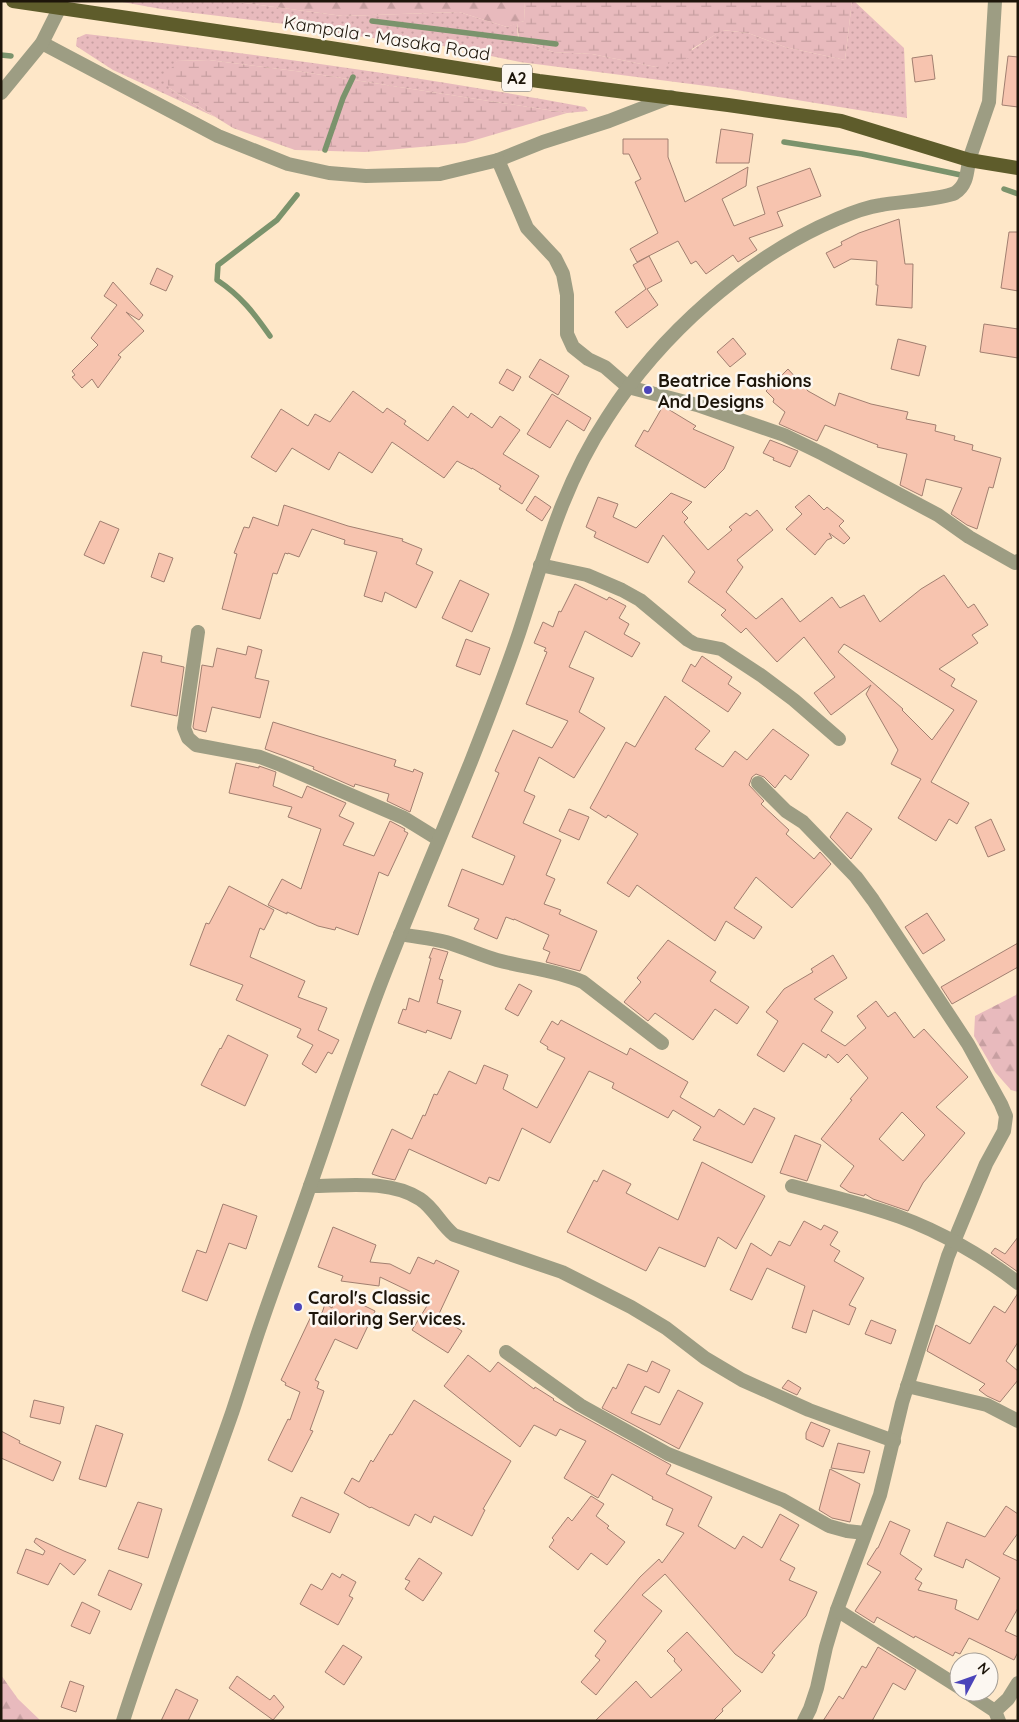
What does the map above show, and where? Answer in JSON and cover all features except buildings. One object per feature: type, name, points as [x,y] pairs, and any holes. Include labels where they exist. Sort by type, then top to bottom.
[{"type":"main road","name":"Kampala - Masaka Road","points":[[13,1],[539,81],[841,121],[969,160],[1018,168]]},
{"type":"street","points":[[124,1721],[168,1586],[234,1409],[261,1323],[346,1079],[400,934],[502,681],[540,565],[569,485],[606,418],[628,387],[664,343],[723,291],[780,249],[837,219],[876,206],[951,195],[966,180],[969,160],[989,102],[995,1]]},
{"type":"street","points":[[1,93],[42,43],[60,7]]},
{"type":"street","points":[[42,43],[218,136],[288,164],[329,172],[366,176],[440,174],[498,160],[543,142],[609,121],[671,98]]},
{"type":"street","points":[[498,160],[527,228],[555,258],[563,274],[567,295],[567,334],[573,347],[588,359],[605,367],[628,387],[697,405],[784,435],[938,515],[969,537],[1016,563],[1018,561]]},
{"type":"street","points":[[540,565],[587,575],[632,595],[688,640],[695,644],[721,650],[781,689],[839,739]]},
{"type":"street","points":[[198,632],[184,728],[188,738],[196,745],[260,757],[281,765],[404,818],[438,839]]},
{"type":"street","points":[[758,783],[786,811],[803,822],[856,878],[897,936],[968,1044],[1002,1104],[1006,1116],[1004,1131],[986,1164],[953,1241],[908,1386],[880,1495],[837,1610],[817,1688],[804,1721]]},
{"type":"street","points":[[400,934],[446,942],[499,961],[568,976],[583,982],[662,1043]]},
{"type":"street","points":[[310,1186],[368,1186],[391,1188],[408,1194],[421,1200],[445,1228],[454,1235],[562,1272],[631,1307],[666,1328],[705,1358],[742,1380],[810,1410],[894,1441]]},
{"type":"street","points":[[792,1186],[900,1217],[953,1241],[1018,1283]]},
{"type":"street","points":[[506,1352],[580,1405],[668,1454],[783,1500],[829,1526],[865,1533]]},
{"type":"street","points":[[908,1386],[987,1405],[1018,1421]]},
{"type":"street","points":[[837,1610],[949,1681]]},
{"type":"street","points":[[979,1702],[997,1716],[1018,1683]]},
{"type":"green space","points":[[117,1],[230,1],[343,16],[459,12],[507,27],[517,23],[518,39],[553,52],[592,54],[656,67],[692,50],[722,30],[748,33],[785,47],[845,60],[852,1],[854,1],[904,48],[907,118],[730,89],[520,62],[443,46],[356,36],[301,26],[161,9]]},
{"type":"green space","points":[[230,1],[525,1],[524,21],[507,27],[459,12],[343,16]]},
{"type":"green space","points":[[525,1],[852,1],[845,60],[785,47],[748,33],[723,30],[692,49],[689,58],[656,67],[592,54],[553,52],[519,39],[517,23],[524,21]]},
{"type":"green space","points":[[86,34],[399,76],[585,107],[588,111],[567,113],[303,72],[209,60],[177,61],[169,88],[215,117],[113,70],[76,46],[77,38]]},
{"type":"green space","points":[[209,60],[303,72],[567,113],[465,143],[365,152],[295,150],[233,128],[169,88],[165,76],[177,61]]},
{"type":"green space","points":[[1018,991],[1018,1092],[1011,1090],[995,1072],[974,1036],[975,1016],[1016,995]]},
{"type":"green space","points":[[1,1675],[18,1699],[41,1721],[1,1721]]},
{"type":"waterway","points":[[372,21],[556,44]]},
{"type":"waterway","points":[[1,55],[11,56]]},
{"type":"waterway","points":[[325,150],[343,98],[353,77]]},
{"type":"waterway","points":[[784,142],[862,154],[961,175]]},
{"type":"waterway","points":[[1004,189],[1018,194]]},
{"type":"waterway","points":[[270,336],[246,305],[217,280],[218,265],[277,220],[297,195]]},
{"type":"place","name":"Beatrice Fashions And Designs","points":[[648,390]]},
{"type":"place","name":"Carol's Classic Tailoring Services.","points":[[298,1307]]}]
